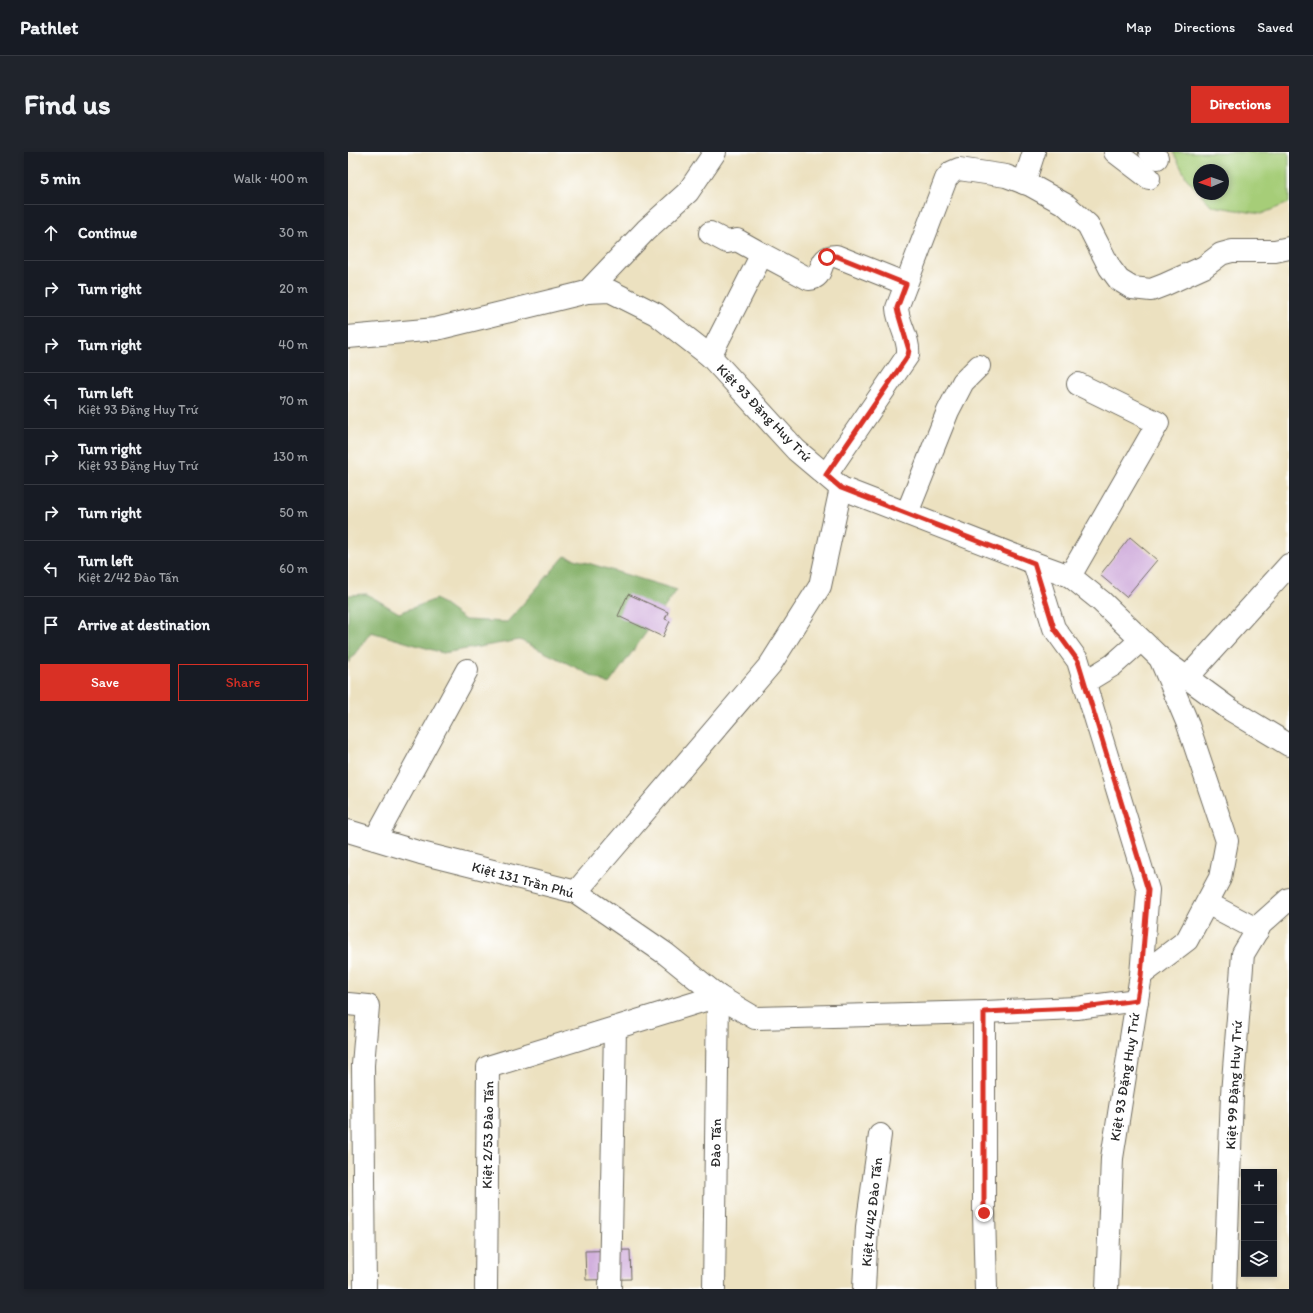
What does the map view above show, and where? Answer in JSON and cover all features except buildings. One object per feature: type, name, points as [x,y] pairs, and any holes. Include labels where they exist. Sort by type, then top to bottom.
[{"type":"street","points":[[587,292],[646,230],[688,192],[715,152]]},
{"type":"street","points":[[1024,183],[1034,152]]},
{"type":"street","points":[[1115,152],[1152,163]]},
{"type":"street","points":[[576,892],[770,665],[820,586],[834,481],[908,355],[908,345],[897,308],[946,179],[952,172],[959,169],[1006,176],[1024,183],[1066,205],[1088,225],[1110,268],[1119,280],[1132,288],[1151,290],[1204,268],[1226,252],[1275,251],[1289,248]]},
{"type":"street","points":[[710,233],[727,242],[737,240],[809,279],[814,279],[817,277],[824,260],[827,257],[836,256],[906,284]]},
{"type":"street","points":[[710,356],[762,254]]},
{"type":"street","name":"Kiệt 93 Đặng Huy Trứ","points":[[348,337],[436,329],[587,292],[610,291],[656,314],[710,356],[796,450],[834,481],[907,513],[1034,563],[1054,628],[1078,661],[1148,890],[1141,976],[1112,1158],[1107,1289]]},
{"type":"street","points":[[907,513],[948,411],[963,382],[979,366]]},
{"type":"street","points":[[1070,576],[1158,423],[1078,384]]},
{"type":"street","points":[[1034,563],[1070,576],[1101,601],[1160,658],[1231,710],[1289,745]]},
{"type":"street","points":[[1187,678],[1289,565]]},
{"type":"street","points":[[1084,682],[1113,665],[1141,640]]},
{"type":"street","points":[[1141,976],[1187,940],[1220,878],[1227,841],[1187,722],[1160,658]]},
{"type":"street","points":[[375,839],[467,670]]},
{"type":"street","name":"Kiệt 131 Trần Phú","points":[[348,830],[421,853],[576,892],[666,954],[718,996],[755,1018],[1077,1008],[1137,1000]]},
{"type":"street","name":"Kiệt 99 Đặng Huy Trứ","points":[[1226,1289],[1232,1094],[1243,954],[1262,924],[1289,899]]},
{"type":"street","points":[[1206,903],[1258,930]]},
{"type":"street","name":"Kiệt 2/53 Đào Tấn","points":[[486,1289],[488,1066],[718,996]]},
{"type":"street","name":"Đào Tấn","points":[[714,1289],[718,996]]},
{"type":"street","points":[[348,1004],[368,1006],[363,1065],[365,1289]]},
{"type":"street","points":[[984,1012],[984,1213],[986,1289]]},
{"type":"street","points":[[610,1289],[615,1028]]},
{"type":"street","name":"Kiệt 4/42 Đào Tấn","points":[[864,1289],[867,1227],[880,1135]]},
{"type":"green space","points":[[1173,152],[1289,152],[1289,203],[1261,214],[1212,206],[1206,200],[1229,200],[1229,164],[1193,164],[1193,186],[1187,179]]},
{"type":"green space","points":[[565,556],[677,590],[609,684],[520,640],[443,653],[371,632],[348,663],[348,595],[367,594],[399,613],[436,599],[465,620],[507,622]]},
{"type":"route","points":[[827,257],[836,256],[906,284],[897,308],[898,318],[909,350],[905,360],[826,475],[841,488],[1034,563],[1054,628],[1078,661],[1148,890],[1141,976],[1137,1000],[1077,1008],[984,1012],[984,1213]]}]
